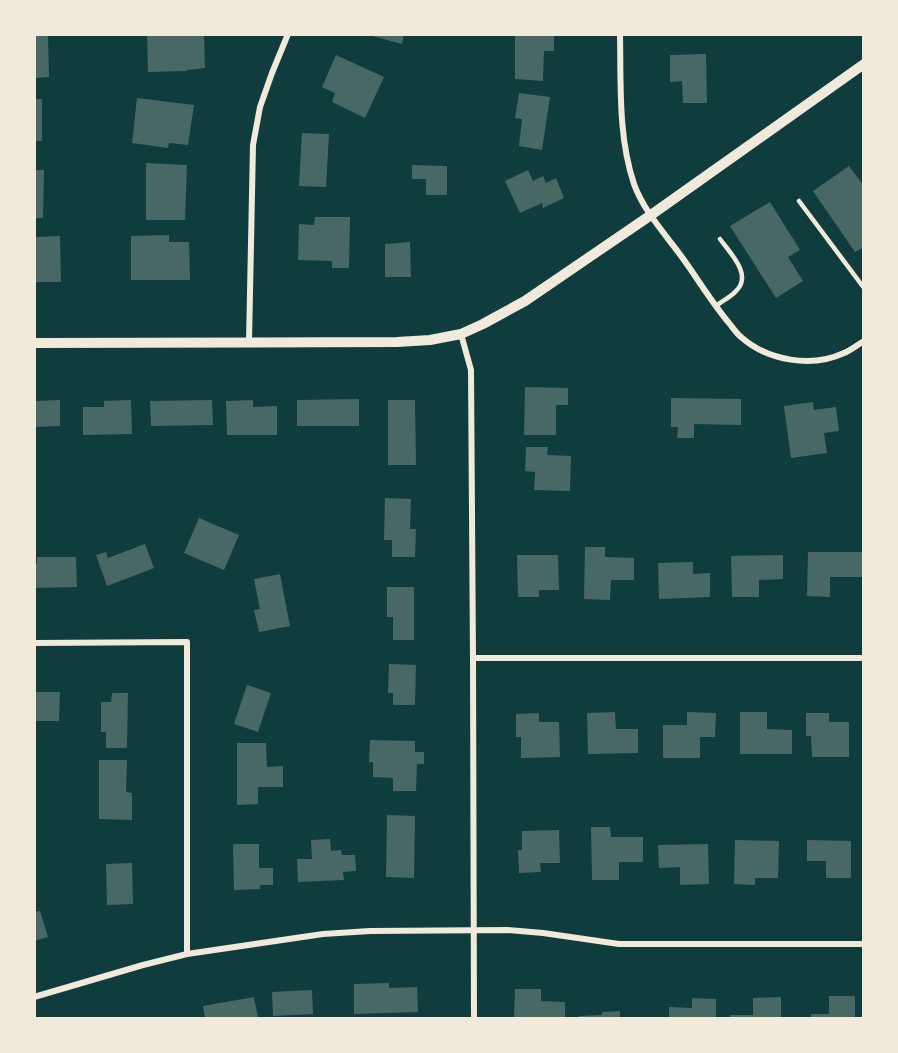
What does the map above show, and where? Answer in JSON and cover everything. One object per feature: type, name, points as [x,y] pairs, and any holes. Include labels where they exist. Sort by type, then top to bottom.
[{"type":"street","points":[[249,342],[253,145],[260,107],[288,34]]},
{"type":"street","points":[[620,34],[624,147],[635,186],[651,215],[716,306],[741,337],[764,352],[788,360],[816,361],[843,354],[864,341]]},
{"type":"street","points":[[34,343],[397,342],[430,340],[461,334],[525,301],[864,64]]},
{"type":"street","points":[[461,334],[471,370],[474,1018]]},
{"type":"street","points":[[34,643],[188,642],[187,954]]},
{"type":"street","points":[[473,658],[864,658]]},
{"type":"street","points":[[34,997],[187,954],[323,934],[370,931],[507,930],[619,944],[864,944]]},
{"type":"lane","points":[[799,201],[864,288]]},
{"type":"lane","points":[[716,306],[738,290],[742,270],[720,239]]},
{"type":"building","points":[[34,34],[48,34],[49,77],[34,78]]},
{"type":"building","points":[[147,34],[204,34],[205,68],[148,72]]},
{"type":"building","points":[[365,34],[404,34],[402,44]]},
{"type":"building","points":[[515,34],[554,34],[554,51],[544,51],[543,81],[515,79]]},
{"type":"building","points":[[706,54],[707,103],[683,103],[682,81],[670,82],[670,55]]},
{"type":"building","points":[[336,55],[384,77],[365,118],[332,102],[335,93],[322,87]]},
{"type":"building","points":[[519,93],[550,97],[542,150],[519,146],[522,119],[515,118]]},
{"type":"building","points":[[137,98],[194,105],[188,145],[169,143],[168,148],[132,143]]},
{"type":"building","points":[[34,99],[42,99],[42,141],[34,141]]},
{"type":"building","points":[[302,133],[329,134],[326,187],[299,186]]},
{"type":"building","points":[[146,163],[187,165],[185,220],[146,220]]},
{"type":"building","points":[[412,165],[447,166],[447,195],[426,195],[426,179],[412,179]]},
{"type":"building","points":[[849,166],[864,186],[864,247],[855,252],[813,191]]},
{"type":"building","points":[[34,170],[44,170],[43,218],[34,218]]},
{"type":"building","points":[[528,170],[533,181],[543,176],[546,183],[556,178],[564,198],[543,208],[542,203],[520,213],[505,181]]},
{"type":"building","points":[[770,202],[800,250],[788,257],[803,281],[776,298],[730,226]]},
{"type":"building","points":[[315,217],[350,217],[349,268],[332,268],[332,261],[298,260],[299,224],[314,225]]},
{"type":"building","points":[[169,235],[169,242],[189,242],[190,280],[131,280],[131,236]]},
{"type":"building","points":[[60,236],[61,282],[34,282],[34,237]]},
{"type":"building","points":[[410,242],[411,277],[385,277],[385,244]]},
{"type":"building","points":[[525,387],[568,388],[568,405],[556,405],[556,435],[524,435]]},
{"type":"building","points":[[671,398],[741,399],[741,425],[694,424],[694,438],[677,438],[678,427],[671,427]]},
{"type":"building","points":[[359,399],[359,426],[297,426],[297,400]]},
{"type":"building","points":[[60,400],[60,426],[34,427],[34,401]]},
{"type":"building","points":[[131,400],[132,434],[83,435],[83,407],[104,407],[104,401]]},
{"type":"building","points":[[212,400],[213,425],[151,426],[150,401]]},
{"type":"building","points":[[253,400],[253,407],[277,406],[277,435],[227,435],[226,401]]},
{"type":"building","points":[[388,400],[415,400],[416,465],[388,465]]},
{"type":"building","points":[[813,402],[814,410],[836,407],[839,431],[824,433],[827,453],[791,458],[784,406]]},
{"type":"building","points":[[526,447],[548,447],[547,455],[571,456],[570,491],[534,490],[535,472],[525,471]]},
{"type":"building","points":[[385,498],[411,499],[410,529],[416,529],[415,557],[392,557],[392,540],[384,540]]},
{"type":"building","points":[[199,518],[239,535],[224,570],[184,553]]},
{"type":"building","points":[[145,544],[154,568],[107,586],[96,555],[106,552],[108,558]]},
{"type":"building","points":[[585,547],[605,547],[605,557],[634,558],[634,580],[611,580],[610,600],[584,599]]},
{"type":"building","points":[[808,552],[862,552],[862,577],[830,577],[830,597],[807,596]]},
{"type":"building","points":[[517,555],[558,555],[559,590],[539,590],[539,597],[518,597]]},
{"type":"building","points":[[783,555],[783,579],[759,580],[759,597],[732,597],[731,556]]},
{"type":"building","points":[[37,557],[76,557],[77,587],[34,588],[34,564],[37,564]]},
{"type":"building","points":[[693,562],[693,574],[710,573],[710,597],[659,599],[658,563]]},
{"type":"building","points":[[280,574],[290,626],[259,632],[254,610],[260,609],[254,579]]},
{"type":"building","points":[[387,587],[414,587],[414,640],[393,640],[393,617],[387,617]]},
{"type":"building","points":[[389,664],[416,665],[415,705],[393,705],[393,693],[388,693]]},
{"type":"building","points":[[247,685],[271,693],[258,732],[234,724]]},
{"type":"building","points":[[34,692],[60,692],[59,721],[34,721]]},
{"type":"building","points":[[112,693],[128,693],[127,748],[106,748],[106,732],[101,732],[101,702],[111,702]]},
{"type":"building","points":[[615,712],[616,729],[638,729],[638,753],[588,754],[587,713]]},
{"type":"building","points":[[687,712],[716,713],[715,737],[700,737],[700,758],[663,758],[663,725],[687,725]]},
{"type":"building","points":[[740,712],[767,712],[767,729],[792,730],[792,754],[740,754]]},
{"type":"building","points":[[539,713],[539,722],[559,722],[560,757],[521,758],[521,737],[516,737],[516,714]]},
{"type":"building","points":[[806,713],[829,713],[829,722],[849,722],[849,757],[812,757],[811,736],[806,736]]},
{"type":"building","points":[[370,740],[415,741],[415,752],[424,752],[424,764],[417,764],[416,791],[393,791],[393,778],[373,777],[373,762],[369,762]]},
{"type":"building","points":[[237,743],[266,743],[267,767],[283,766],[283,787],[258,787],[258,804],[237,805]]},
{"type":"building","points":[[99,760],[127,760],[126,792],[132,793],[132,820],[99,819]]},
{"type":"building","points":[[387,815],[415,816],[414,878],[386,877]]},
{"type":"building","points":[[591,827],[610,827],[611,837],[643,837],[643,862],[619,862],[619,880],[592,880]]},
{"type":"building","points":[[559,830],[560,863],[540,863],[541,872],[519,873],[518,850],[522,850],[522,831]]},
{"type":"building","points":[[330,839],[331,851],[341,850],[342,855],[355,855],[356,871],[343,872],[344,880],[298,882],[297,859],[312,859],[311,840]]},
{"type":"building","points":[[735,840],[779,841],[778,878],[755,878],[755,885],[734,884]]},
{"type":"building","points":[[807,840],[851,841],[851,878],[826,878],[826,861],[807,861]]},
{"type":"building","points":[[233,844],[259,844],[259,868],[273,868],[273,885],[260,885],[260,889],[234,890]]},
{"type":"building","points":[[708,844],[709,884],[680,885],[680,867],[659,868],[658,845]]},
{"type":"building","points":[[132,863],[133,904],[107,905],[106,864]]},
{"type":"building","points":[[40,911],[48,937],[34,941],[34,912]]},
{"type":"building","points":[[389,983],[389,988],[417,987],[418,1012],[354,1014],[354,984]]},
{"type":"building","points":[[515,989],[541,989],[541,1001],[565,1002],[565,1018],[514,1018]]},
{"type":"building","points":[[312,990],[313,1014],[273,1016],[272,992]]},
{"type":"building","points":[[829,996],[855,996],[855,1018],[811,1018],[811,1014],[829,1014]]},
{"type":"building","points":[[254,997],[258,1018],[205,1018],[203,1006]]},
{"type":"building","points":[[781,997],[781,1018],[730,1018],[730,1015],[753,1015],[753,998]]},
{"type":"building","points":[[692,998],[716,999],[716,1018],[669,1018],[669,1007],[692,1008]]},
{"type":"building","points":[[620,1011],[620,1018],[579,1018],[579,1016],[602,1015],[602,1012]]}]
